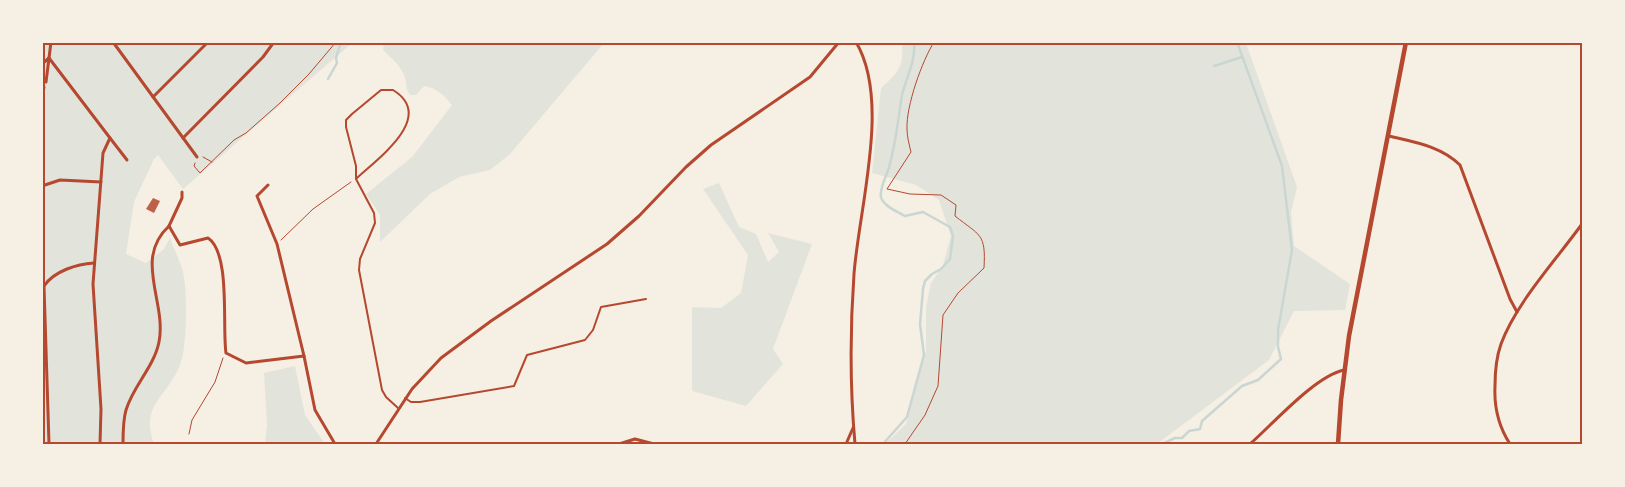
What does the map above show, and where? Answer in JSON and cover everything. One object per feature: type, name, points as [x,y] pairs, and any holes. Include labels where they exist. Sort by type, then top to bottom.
[{"type":"street","points":[[46,82],[51,42]]},
{"type":"street","points":[[113,42],[197,158]]},
{"type":"street","points":[[154,97],[208,42]]},
{"type":"street","points":[[183,138],[263,57],[274,42]]},
{"type":"street","points":[[376,444],[405,398],[433,365],[463,340],[591,256],[618,236],[699,155],[736,126],[810,77],[839,42]]},
{"type":"street","points":[[855,444],[852,344],[854,273],[866,183],[872,91],[866,61],[856,42]]},
{"type":"street","points":[[1338,444],[1344,370],[1406,42]]},
{"type":"street","points":[[42,64],[49,58]]},
{"type":"street","points":[[49,58],[127,160]]},
{"type":"street","points":[[1389,136],[1436,148],[1451,156],[1460,165],[1510,299],[1517,312]]},
{"type":"street","points":[[100,444],[101,410],[93,284],[103,153],[110,138]]},
{"type":"street","points":[[42,186],[60,180],[100,182]]},
{"type":"street","points":[[268,184],[257,196],[277,244],[315,410],[335,444]]},
{"type":"street","points":[[124,444],[126,410],[155,355],[159,342],[161,325],[151,259],[162,234],[169,226],[182,198],[182,192]]},
{"type":"street","points":[[1510,444],[1498,415],[1495,393],[1495,371],[1501,344],[1517,312],[1582,224]]},
{"type":"street","points":[[169,226],[180,245],[208,238],[216,249],[225,284],[223,332],[226,352],[246,364],[304,356]]},
{"type":"street","points":[[49,444],[43,286],[57,274],[78,266],[94,263]]},
{"type":"street","points":[[1250,444],[1316,385],[1333,373],[1344,370]]},
{"type":"street","points":[[846,444],[853,427]]},
{"type":"street","points":[[619,444],[635,439],[654,444]]},
{"type":"lane","points":[[356,179],[405,132],[410,118],[409,107],[393,90],[380,90],[346,120],[348,141],[356,166],[356,179],[374,213],[375,223],[360,259],[358,270],[367,322],[382,390],[386,398],[398,408]]},
{"type":"lane","points":[[405,398],[411,402],[420,402],[514,386],[527,355],[586,340],[593,330],[601,307],[646,300]]},
{"type":"path","points":[[212,162],[206,157],[197,158],[194,166],[200,173],[212,162],[234,140],[246,133],[309,74],[336,42]]},
{"type":"path","points":[[906,444],[925,415],[938,386],[943,315],[958,292],[984,268],[985,248],[982,239],[978,231],[955,216],[956,205],[941,195],[910,194],[887,189],[911,152],[906,128],[910,108],[928,52],[934,42]]},
{"type":"path","points":[[42,106],[46,87]]},
{"type":"path","points":[[277,244],[313,210],[356,179]]},
{"type":"path","points":[[189,434],[192,420],[215,382],[226,352]]},
{"type":"shaded area","points":[[384,42],[604,43],[510,154],[490,170],[459,177],[430,194],[380,242],[380,215],[366,194],[412,157],[452,105],[440,93],[429,87],[424,86],[416,95],[410,95],[402,71],[383,50]]},
{"type":"shaded area","points":[[42,43],[352,43],[183,189],[158,155],[154,159],[134,202],[126,254],[146,263],[164,249],[170,238],[183,272],[186,307],[181,362],[176,374],[153,409],[150,419],[150,430],[154,444],[43,444]]},
{"type":"shaded area","points":[[902,43],[1246,43],[1297,187],[1291,212],[1294,246],[1350,284],[1345,310],[1294,311],[1269,360],[1157,444],[885,444],[906,424],[926,351],[926,307],[931,283],[943,265],[951,236],[939,200],[916,185],[872,173],[881,88],[899,69],[902,58]]},
{"type":"shaded area","points":[[719,183],[739,227],[756,234],[768,262],[779,252],[768,233],[812,244],[773,349],[783,364],[746,406],[692,391],[692,307],[721,308],[741,293],[748,255],[703,189]]},
{"type":"shaded area","points":[[295,366],[305,415],[325,444],[265,444],[267,425],[264,373]]},
{"type":"building","points":[[153,198],[160,201],[154,213],[146,209]]},
{"type":"waterway","points":[[328,79],[337,63],[336,58],[341,42]]},
{"type":"waterway","points":[[883,444],[907,417],[924,355],[920,324],[925,281],[941,269],[950,259],[953,236],[950,227],[923,212],[905,216],[888,206],[881,197],[882,186],[888,171],[897,131],[902,95],[912,63],[914,42]]},
{"type":"waterway","points":[[1162,444],[1175,438],[1182,438],[1189,431],[1200,429],[1202,421],[1242,386],[1258,380],[1281,359],[1278,347],[1278,330],[1292,250],[1282,166],[1237,42]]},
{"type":"waterway","points":[[1214,66],[1242,57]]}]
